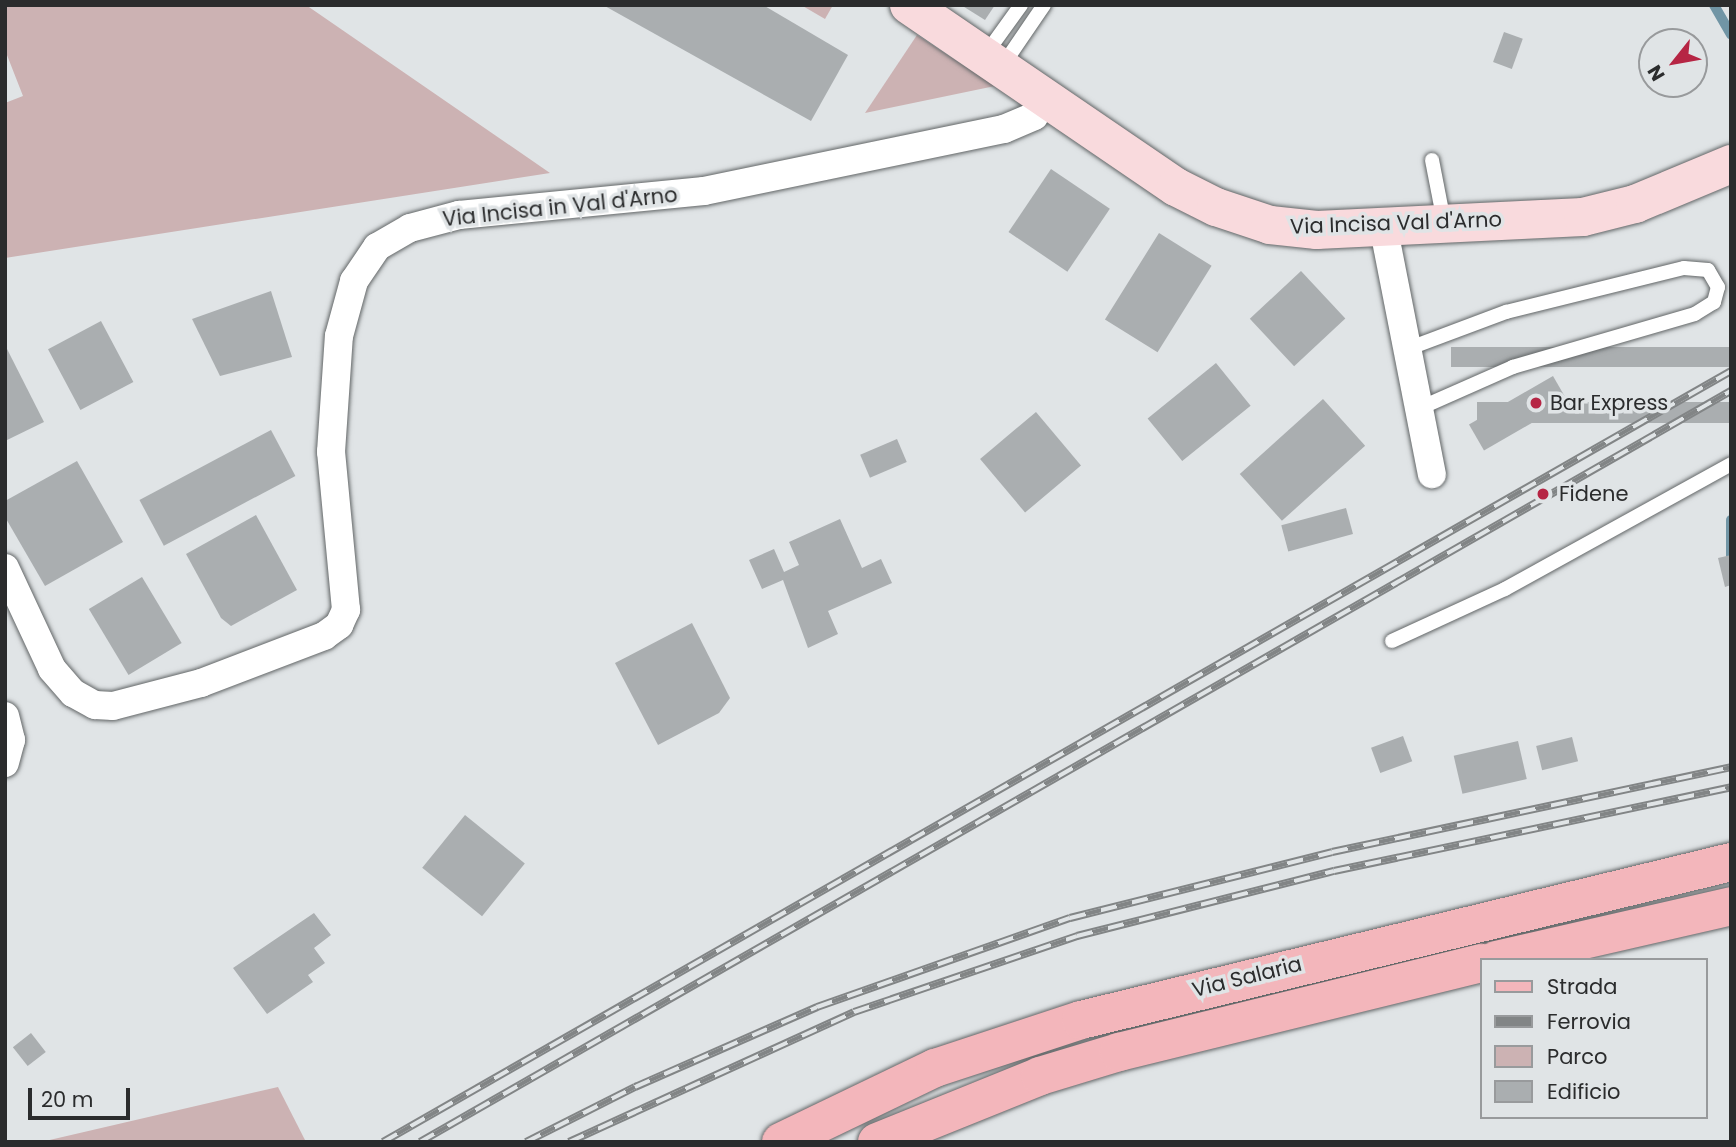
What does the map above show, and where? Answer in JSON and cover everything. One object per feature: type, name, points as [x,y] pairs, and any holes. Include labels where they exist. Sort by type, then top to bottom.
[{"type":"main road","name":"Via Salaria","points":[[781,1142],[935,1068],[1068,1024],[1218,983],[1731,862]]},
{"type":"main road","points":[[1505,958],[1731,906]]},
{"type":"main road","name":"Via Salaria","points":[[877,1142],[1041,1076],[1119,1052],[1480,963]]},
{"type":"street","name":"Via Incisa Val d'Arno","points":[[909,5],[994,60],[1176,187],[1233,214],[1295,228],[1599,214],[1663,194],[1731,163]]},
{"type":"street","name":"Via Incisa in Val d'Arno","points":[[5,568],[51,669],[73,693],[95,705],[113,706],[190,687],[324,636],[339,625],[345,610],[331,452],[340,336],[354,281],[377,247],[410,228],[459,215],[704,191],[1004,129],[1034,116],[1045,98]]},
{"type":"street","points":[[1383,225],[1432,474]]},
{"type":"street","points":[[5,716],[11,740],[5,763]]},
{"type":"lane","points":[[994,60],[1021,5]]},
{"type":"lane","points":[[994,60],[1044,5]]},
{"type":"lane","points":[[1432,160],[1444,223]]},
{"type":"lane","points":[[1407,349],[1506,312],[1684,268],[1708,270],[1718,287],[1714,302],[1695,314],[1513,367],[1420,408]]},
{"type":"lane","points":[[1392,641],[1505,589],[1731,464]]},
{"type":"green space","points":[[5,5],[306,5],[550,173],[5,258],[5,103],[23,96],[5,50]]},
{"type":"green space","points":[[801,5],[833,5],[825,19]]},
{"type":"green space","points":[[917,35],[995,86],[865,113]]},
{"type":"green space","points":[[278,1087],[306,1142],[41,1142]]},
{"type":"building","points":[[603,5],[763,5],[848,55],[811,121]]},
{"type":"building","points":[[961,5],[995,5],[985,20]]},
{"type":"building","points":[[1504,32],[1523,39],[1512,69],[1493,62]]},
{"type":"building","points":[[1051,169],[1110,209],[1067,272],[1009,232]]},
{"type":"building","points":[[1159,233],[1212,266],[1158,352],[1105,320]]},
{"type":"building","points":[[1301,271],[1345,319],[1294,366],[1250,319]]},
{"type":"building","points":[[271,291],[292,357],[220,376],[192,319]]},
{"type":"building","points":[[101,321],[133,382],[80,410],[48,349]]},
{"type":"building","points":[[5,345],[44,422],[5,441]]},
{"type":"building","points":[[1451,347],[1731,347],[1731,367],[1451,367]]},
{"type":"building","points":[[1216,363],[1251,406],[1182,461],[1148,418]]},
{"type":"building","points":[[1553,376],[1568,402],[1484,450],[1469,424]]},
{"type":"building","points":[[1323,399],[1365,446],[1282,521],[1240,474]]},
{"type":"building","points":[[1477,402],[1731,402],[1731,423],[1477,423]]},
{"type":"building","points":[[1036,412],[1081,466],[1025,513],[980,459]]},
{"type":"building","points":[[271,430],[295,476],[164,546],[139,500]]},
{"type":"building","points":[[897,439],[907,462],[870,478],[860,455]]},
{"type":"building","points":[[77,461],[123,542],[45,586],[5,517],[5,501]]},
{"type":"building","points":[[1346,508],[1353,534],[1288,551],[1281,525]]},
{"type":"building","points":[[256,515],[297,590],[231,626],[221,618],[186,554]]},
{"type":"building","points":[[840,519],[862,568],[881,559],[892,583],[828,611],[838,634],[808,648],[783,580],[762,589],[749,560],[774,549],[784,572],[799,565],[789,542]]},
{"type":"building","points":[[1731,555],[1731,585],[1725,587],[1718,558]]},
{"type":"building","points":[[142,577],[182,643],[129,675],[89,609]]},
{"type":"building","points":[[692,623],[730,698],[719,713],[658,745],[615,663]]},
{"type":"building","points":[[1403,736],[1412,761],[1380,773],[1371,748]]},
{"type":"building","points":[[1572,737],[1578,761],[1542,770],[1536,746]]},
{"type":"building","points":[[1518,741],[1527,779],[1462,794],[1454,756]]},
{"type":"building","points":[[465,815],[525,863],[482,916],[422,868]]},
{"type":"building","points":[[314,913],[331,935],[314,948],[325,963],[308,975],[313,982],[267,1014],[233,968]]},
{"type":"building","points":[[31,1033],[46,1052],[28,1066],[13,1047]]},
{"type":"waterway","points":[[1714,5],[1731,34]]},
{"type":"waterway","points":[[1731,520],[1731,561]]},
{"type":"railway","points":[[383,1142],[1731,371]]},
{"type":"railway","points":[[420,1142],[1731,391]]},
{"type":"railway","points":[[526,1142],[635,1087],[817,1007],[1070,918],[1332,852],[1731,767]]},
{"type":"railway","points":[[569,1142],[854,1012],[1077,936],[1334,871],[1731,787]]},
{"type":"place","name":"Bar Express","points":[[1536,403]]},
{"type":"place","name":"Fidene","points":[[1543,494]]}]
